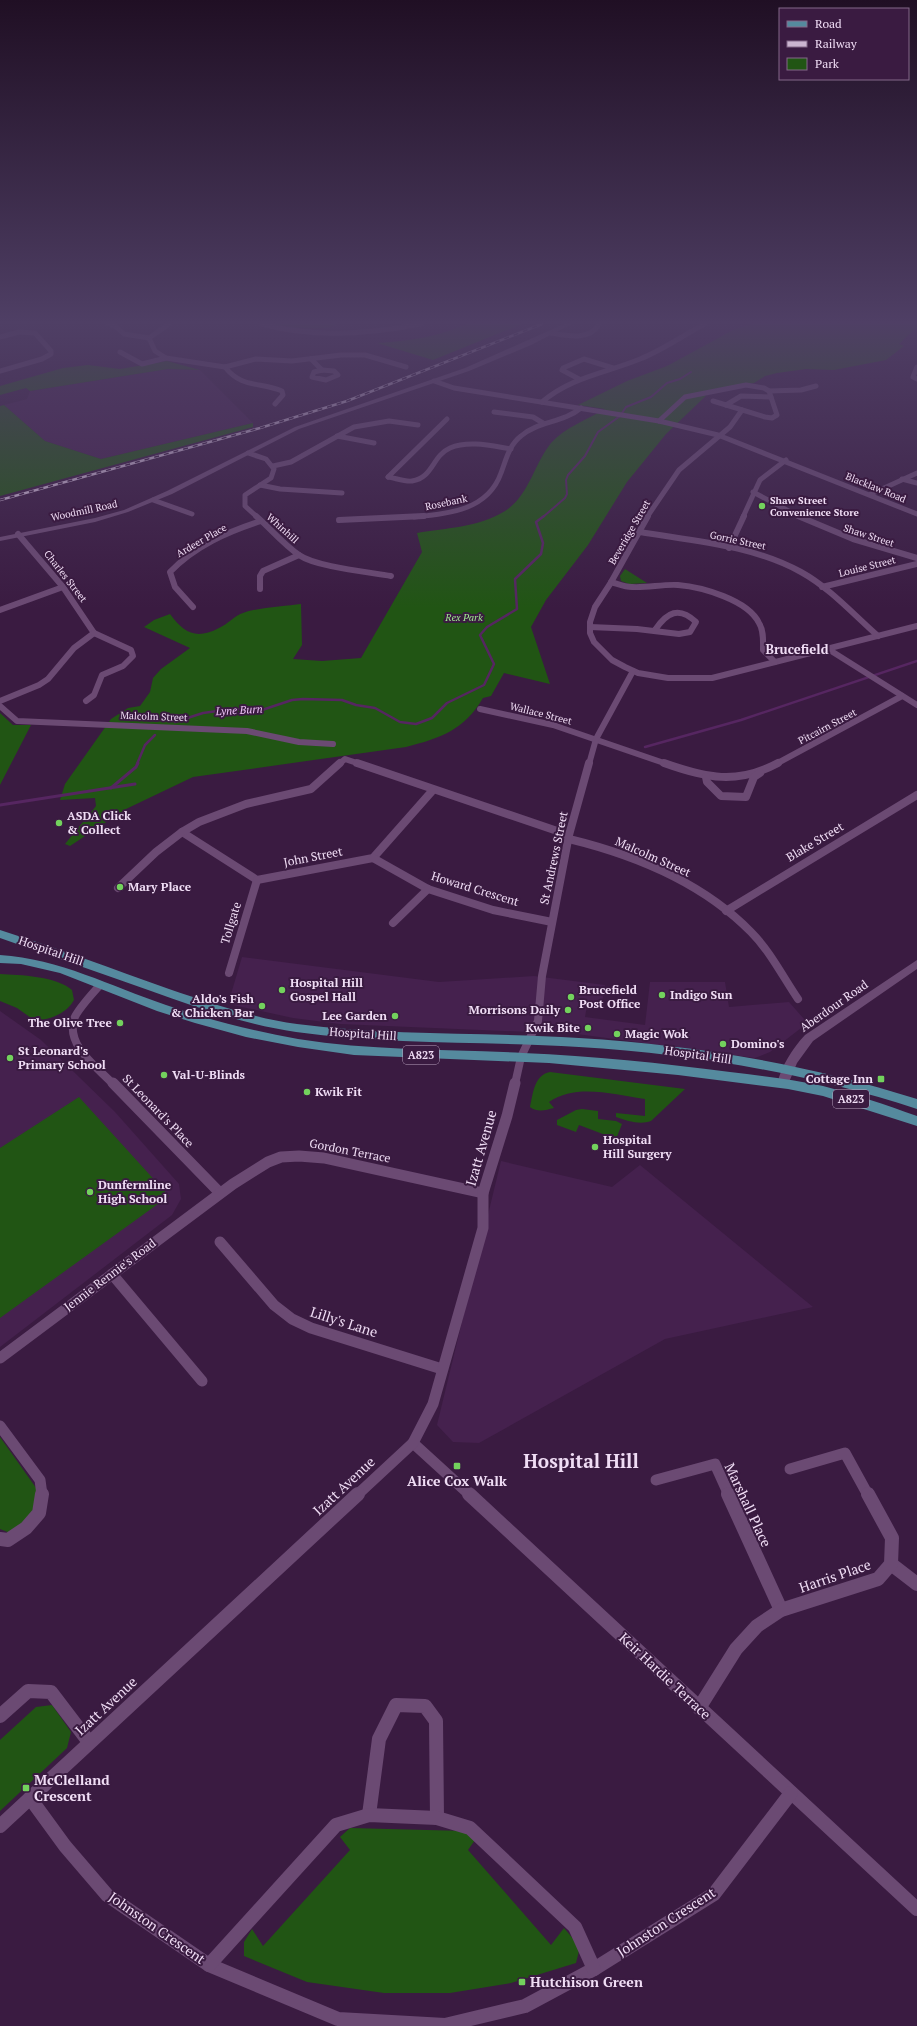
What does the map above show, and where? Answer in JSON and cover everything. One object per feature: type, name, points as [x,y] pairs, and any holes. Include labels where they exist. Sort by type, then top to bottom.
[{"type":"main road","name":"Hospital Hill","points":[[0,934],[226,1013],[260,1022],[306,1030],[347,1034],[530,1040],[599,1044],[679,1052],[786,1068]]},
{"type":"main road","name":"Hospital Hill","points":[[0,959],[24,961],[56,968],[161,1008],[216,1026],[299,1044],[341,1050],[410,1055],[591,1060],[663,1067],[783,1084]]},
{"type":"main road","name":"A823","points":[[786,1068],[874,1090],[917,1104]]},
{"type":"main road","name":"A823","points":[[783,1084],[822,1091],[866,1103],[917,1121]]},
{"type":"street","name":"Woodmill Road","points":[[0,539],[18,534],[93,521],[127,511],[153,500],[297,428],[325,419]]},
{"type":"street","points":[[248,453],[266,459],[273,466],[291,462],[348,429],[378,419],[418,425]]},
{"type":"street","points":[[447,419],[388,477],[411,481],[424,478],[443,453],[450,449],[464,445],[481,444],[511,449]]},
{"type":"street","points":[[535,419],[543,423]]},
{"type":"street","name":"Rosebank","points":[[339,520],[426,516],[448,512],[478,503],[492,493],[511,449],[519,437],[543,423],[559,419]]},
{"type":"street","name":"Blacklaw Road","points":[[645,419],[718,435],[786,460],[917,514]]},
{"type":"street","name":"Beveridge Street","points":[[590,627],[590,622],[597,604],[612,582],[654,506],[680,469],[692,456],[738,419]]},
{"type":"street","points":[[337,436],[374,443]]},
{"type":"street","points":[[729,548],[753,492],[760,480],[786,460]]},
{"type":"street","name":"Whinhill","points":[[273,466],[273,474],[245,495],[245,506],[299,555],[321,564],[391,576]]},
{"type":"street","points":[[871,494],[917,473]]},
{"type":"street","points":[[902,479],[917,483]]},
{"type":"street","points":[[260,485],[274,489],[323,489],[334,492],[341,490]]},
{"type":"street","name":"Shaw Street","points":[[753,492],[793,514],[836,534],[917,558]]},
{"type":"street","points":[[153,500],[192,514]]},
{"type":"street","name":"Ardeer Place","points":[[193,607],[175,590],[171,580],[170,572],[178,562],[229,532],[262,521]]},
{"type":"street","name":"Gorrie Street","points":[[640,532],[754,553],[789,565],[822,587],[878,636]]},
{"type":"street","name":"Charles Street","points":[[18,534],[63,587],[94,633]]},
{"type":"street","points":[[260,589],[260,576],[263,571],[299,555]]},
{"type":"street","name":"Louise Street","points":[[822,587],[917,564]]},
{"type":"street","points":[[612,582],[631,587],[678,585],[713,592],[726,597],[748,610],[759,622],[763,634],[763,650],[775,662]]},
{"type":"street","points":[[0,610],[63,587]]},
{"type":"street","points":[[655,630],[661,620],[669,614],[685,614],[696,622],[692,629],[684,634],[655,630],[590,627],[590,635],[604,653],[633,670],[657,677],[682,680],[712,678],[917,626]]},
{"type":"street","points":[[0,701],[39,685],[48,679],[74,648],[94,633],[131,650],[133,656],[131,662],[125,666],[112,669],[102,675],[94,694],[86,701]]},
{"type":"street","points":[[828,649],[917,705]]},
{"type":"street","name":"St Andrews Street","points":[[521,1057],[538,1021],[542,976],[569,837],[596,739],[633,670]]},
{"type":"street","name":"Pitcairn Street","points":[[706,777],[707,782],[721,796],[746,797],[754,777],[760,773],[902,696]]},
{"type":"street","name":"Malcolm Street","points":[[0,706],[17,721],[247,731],[312,744],[333,744]]},
{"type":"street","name":"Wallace Street","points":[[480,709],[553,724],[596,739]]},
{"type":"street","points":[[312,744],[313,735]]},
{"type":"street","name":"Pitcairn Street","points":[[596,739],[706,777],[741,777],[760,773]]},
{"type":"street","name":"Malcolm Street","points":[[182,832],[200,822],[246,804],[311,789],[345,759],[613,852],[688,885],[726,911],[755,938],[770,956],[798,999]]},
{"type":"street","points":[[373,858],[433,790]]},
{"type":"street","name":"Blake Street","points":[[726,911],[917,795]]},
{"type":"street","points":[[118,888],[156,852],[182,832],[257,880]]},
{"type":"street","name":"John Street","points":[[257,880],[373,858]]},
{"type":"street","name":"Howard Crescent","points":[[373,858],[428,889],[493,910],[552,922]]},
{"type":"street","name":"Tollgate","points":[[229,973],[257,880]]},
{"type":"street","points":[[393,923],[428,889]]},
{"type":"street","name":"Aberdour Road","points":[[783,1084],[786,1068],[809,1038],[917,964]]},
{"type":"street","name":"St Leonard's Place","points":[[100,985],[74,1018],[72,1033],[77,1046],[220,1193]]},
{"type":"street","name":"Izatt Avenue","points":[[0,1826],[413,1443],[433,1404],[483,1228],[482,1193],[507,1116],[521,1057]]},
{"type":"street","name":"Gordon Terrace","points":[[220,1193],[256,1168],[275,1159],[300,1155],[324,1158],[482,1193]]},
{"type":"street","name":"Jennie Rennie's Road","points":[[0,1358],[220,1193]]},
{"type":"street","name":"Lilly's Lane","points":[[220,1242],[274,1305],[292,1319],[311,1328],[442,1369]]},
{"type":"street","points":[[112,1274],[202,1381]]},
{"type":"street","points":[[0,1426],[40,1480],[42,1494],[39,1513],[26,1528],[8,1540],[0,1540]]},
{"type":"street","name":"Keir Hardie Terrace","points":[[413,1443],[917,1909]]},
{"type":"street","points":[[790,1469],[845,1453],[892,1538],[891,1564],[917,1584]]},
{"type":"street","name":"Marshall Place","points":[[656,1480],[714,1464],[758,1565],[781,1610]]},
{"type":"street","name":"Harris Place","points":[[699,1708],[736,1649],[757,1626],[781,1610],[878,1580],[891,1564]]},
{"type":"street","points":[[0,1716],[28,1691],[51,1692],[89,1742]]},
{"type":"street","points":[[369,1815],[379,1739],[396,1705],[425,1706],[436,1721],[437,1818]]},
{"type":"street","name":"Johnston Crescent","points":[[30,1798],[65,1846],[108,1895],[209,1965],[338,2022],[445,2026],[525,2006],[594,1969],[714,1894],[792,1793]]},
{"type":"street","name":"Johnston Crescent","points":[[209,1965],[336,1825],[369,1815],[437,1818],[470,1828],[575,1927],[594,1969]]},
{"type":"shaded area","points":[[19,419],[249,419],[253,423],[101,459],[45,441]]},
{"type":"shaded area","points":[[242,957],[439,982],[534,976],[605,985],[601,1008],[587,1006],[585,1017],[645,1025],[650,982],[725,982],[729,1007],[789,1002],[804,1019],[805,1025],[770,1052],[755,1058],[577,1034],[340,1024],[293,1018],[228,1004]]},
{"type":"shaded area","name":"Dunfermline High School","points":[[0,1011],[41,1040],[115,1112],[179,1184],[181,1199],[172,1215],[0,1347]]},
{"type":"shaded area","points":[[501,1161],[612,1187],[640,1165],[813,1307],[665,1339],[479,1443],[453,1442],[437,1425]]},
{"type":"green space","points":[[0,419],[19,419],[45,441],[101,459],[253,423],[253,427],[0,496]]},
{"type":"green space","name":"Rex Park","points":[[587,419],[682,419],[666,434],[627,482],[588,545],[546,600],[531,627],[550,684],[504,673],[491,696],[483,698],[468,718],[460,725],[441,736],[406,747],[193,777],[126,809],[70,846],[65,844],[96,806],[95,798],[60,800],[65,784],[111,719],[128,708],[140,706],[150,692],[153,678],[161,669],[190,648],[144,627],[154,620],[170,614],[180,626],[191,633],[204,634],[219,628],[237,616],[248,611],[301,604],[302,645],[293,659],[322,661],[361,658],[422,552],[417,533],[474,524],[505,511],[520,497],[545,451],[551,443],[569,428]]},
{"type":"green space","points":[[625,569],[647,583],[629,584],[621,581],[620,576]]},
{"type":"green space","points":[[0,713],[13,725],[31,725],[0,785]]},
{"type":"green space","points":[[0,974],[38,977],[57,982],[72,990],[74,1000],[67,1009],[51,1018],[34,1020],[17,1008],[0,1001]]},
{"type":"green space","points":[[550,1072],[685,1089],[651,1121],[642,1123],[616,1117],[616,1113],[645,1116],[645,1099],[608,1093],[571,1093],[560,1096],[549,1102],[554,1108],[542,1110],[533,1109],[530,1107],[533,1091],[537,1081],[545,1074]]},
{"type":"green space","name":"Dunfermline High School","points":[[79,1097],[169,1196],[0,1318],[0,1148]]},
{"type":"green space","points":[[582,1109],[598,1111],[598,1119],[616,1121],[622,1124],[616,1139],[579,1125],[576,1132],[557,1125],[557,1120],[576,1110]]},
{"type":"green space","points":[[0,1437],[39,1492],[35,1514],[10,1533],[0,1529]]},
{"type":"green space","points":[[52,1705],[71,1732],[67,1748],[0,1811],[0,1740],[36,1707]]},
{"type":"green space","points":[[350,1828],[466,1831],[475,1840],[468,1850],[551,1945],[564,1928],[580,1947],[576,1963],[511,1983],[450,1993],[384,1993],[307,1982],[244,1956],[244,1942],[252,1929],[263,1946],[350,1850],[340,1837]]},
{"type":"waterway","name":"Lyne Burn","points":[[543,517],[565,498],[567,494],[566,480],[568,475],[585,456],[598,432],[616,419]]},
{"type":"waterway","name":"Lyne Burn","points":[[175,722],[203,713],[232,709],[262,710],[292,700],[303,699],[342,700],[356,705],[375,708],[400,722],[416,724],[432,718],[447,703],[484,685],[494,664],[480,635],[487,627],[517,609],[515,579],[541,554],[543,543],[536,522],[544,516]]},
{"type":"waterway","points":[[645,747],[741,720],[917,661]]},
{"type":"waterway","name":"Lyne Burn","points":[[137,764],[145,745],[155,735]]},
{"type":"waterway","name":"Lyne Burn","points":[[111,788],[136,767],[138,763]]},
{"type":"waterway","name":"Lyne Burn","points":[[111,788],[135,784]]},
{"type":"waterway","name":"Lyne Burn","points":[[0,805],[111,788]]},
{"type":"railway","points":[[0,500],[290,419]]},
{"type":"place","name":"Shaw Street Convenience Store","points":[[762,506]]},
{"type":"place","name":"ASDA Click & Collect","points":[[59,823]]},
{"type":"place","name":"Mary Place","points":[[120,887]]},
{"type":"place","name":"Hospital Hill Gospel Hall","points":[[282,990]]},
{"type":"place","name":"Indigo Sun","points":[[662,995]]},
{"type":"place","name":"Brucefield Post Office","points":[[571,997]]},
{"type":"place","name":"Aldo's Fish & Chicken Bar","points":[[262,1006]]},
{"type":"place","name":"Morrisons Daily","points":[[568,1010]]},
{"type":"place","name":"Lee Garden","points":[[395,1016]]},
{"type":"place","name":"The Olive Tree","points":[[120,1023]]},
{"type":"place","name":"Kwik Bite","points":[[588,1028]]},
{"type":"place","name":"Magic Wok","points":[[617,1034]]},
{"type":"place","name":"Domino's","points":[[723,1044]]},
{"type":"place","name":"St Leonard's Primary School","points":[[10,1058]]},
{"type":"place","name":"Val-U-Blinds","points":[[164,1075]]},
{"type":"place","name":"Cottage Inn","points":[[881,1079]]},
{"type":"place","name":"Kwik Fit","points":[[307,1092]]},
{"type":"place","name":"Hospital Hill Surgery","points":[[595,1147]]},
{"type":"place","name":"Dunfermline High School","points":[[90,1192]]},
{"type":"place","name":"Alice Cox Walk","points":[[457,1466]]},
{"type":"place","name":"McClelland Crescent","points":[[26,1788]]},
{"type":"place","name":"Hutchison Green","points":[[522,1982]]},
{"type":"district","name":"Brucefield","points":[[797,649]]},
{"type":"district","name":"Hospital Hill","points":[[581,1461]]}]
